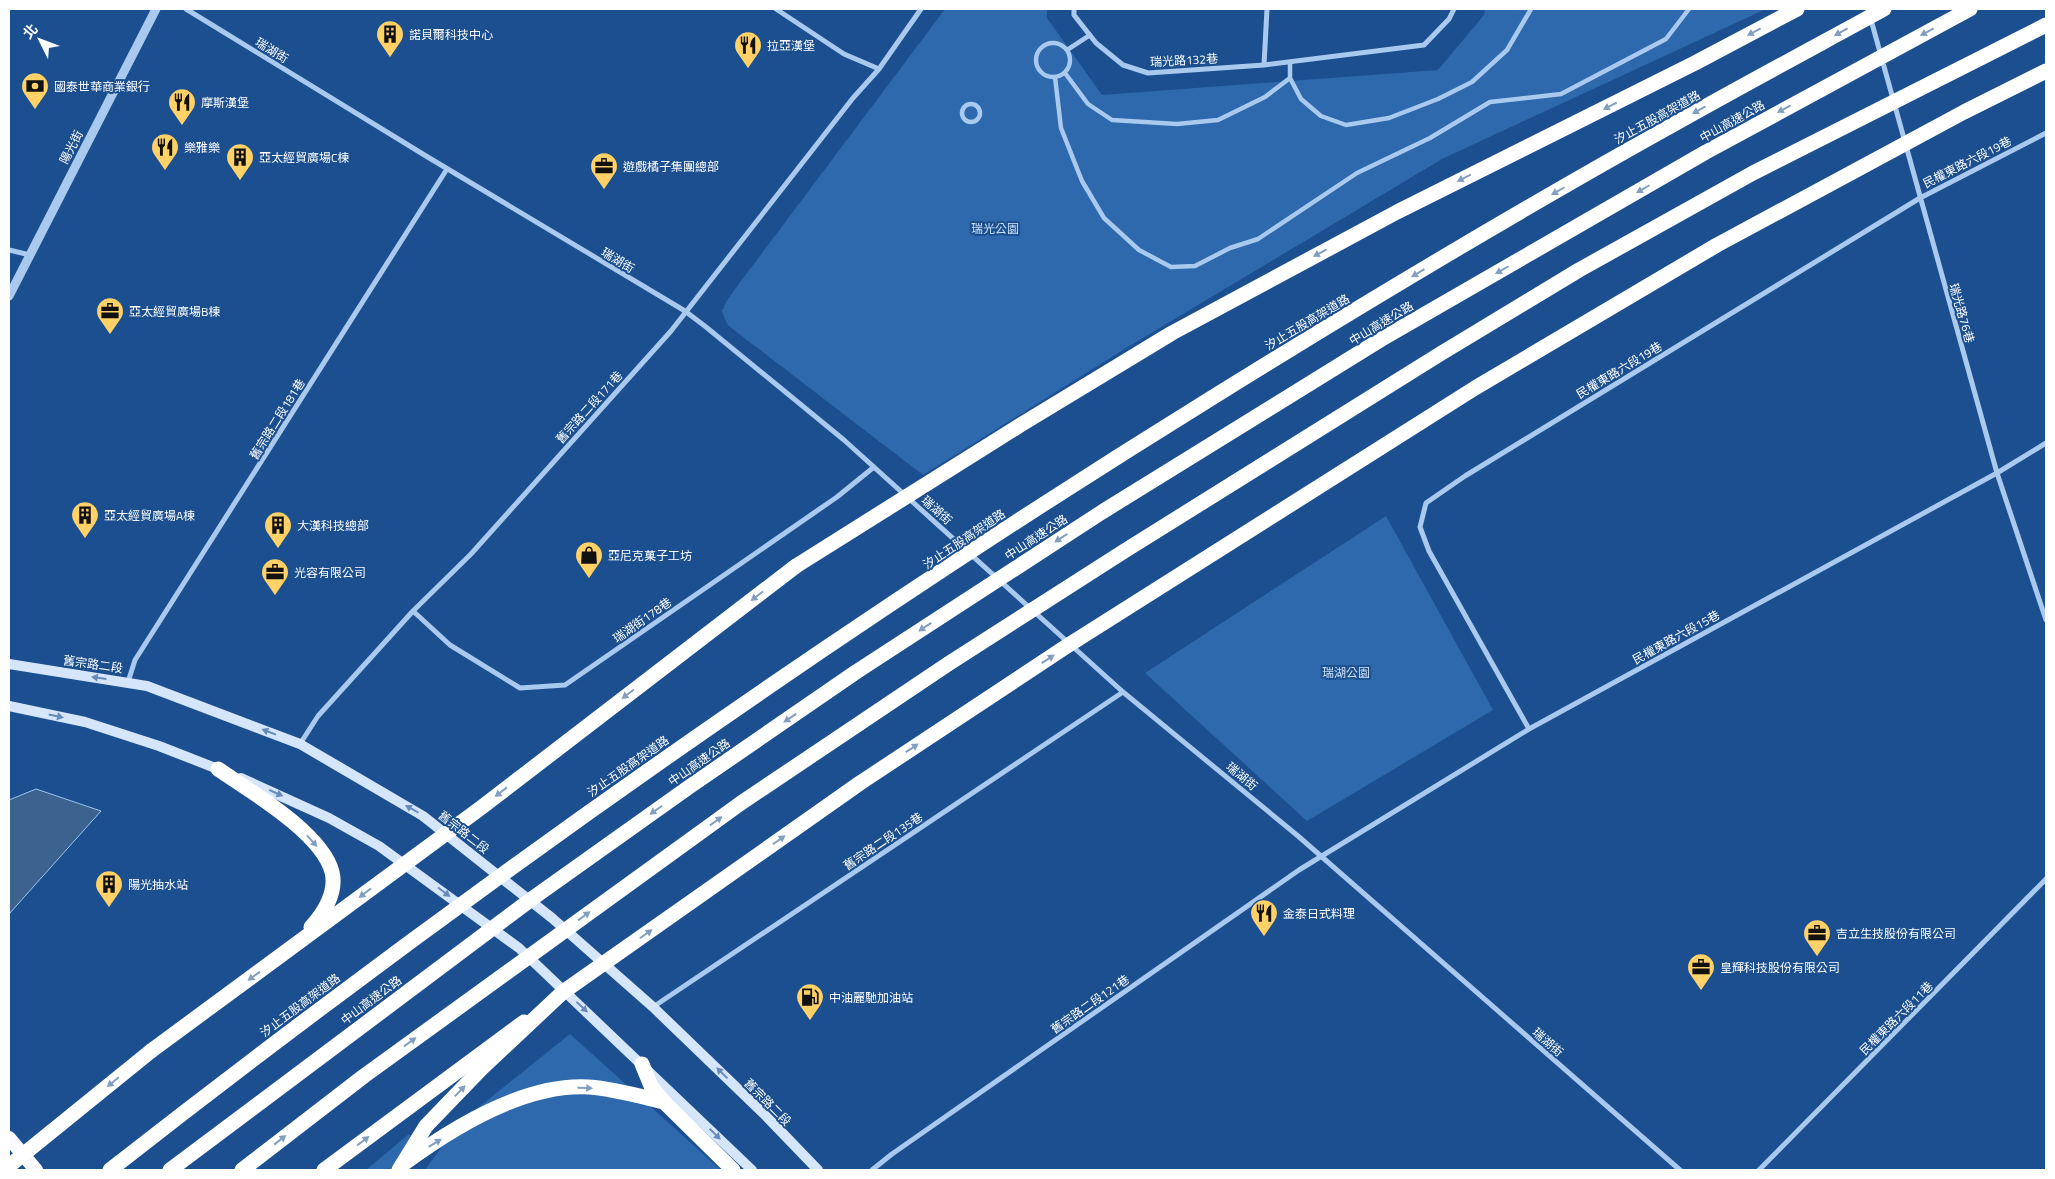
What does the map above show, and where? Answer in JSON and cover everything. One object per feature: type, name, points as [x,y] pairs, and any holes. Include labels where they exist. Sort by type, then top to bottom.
[{"type":"highway","points":[[9,1166],[152,1051],[482,807],[796,566],[1014,429],[1172,333],[1397,212],[1695,63],[1798,9]]},
{"type":"highway","name":"汐止五股高架道路","points":[[110,1170],[335,997],[562,831],[764,689],[1016,522],[1218,394],[1469,242],[1660,132],[1884,9]]},
{"type":"highway","name":"中山高速公路","points":[[170,1170],[517,910],[689,787],[856,672],[1102,512],[1380,340],[1706,152],[1970,9]]},
{"type":"highway","points":[[242,1170],[364,1076],[741,803],[940,670],[1126,550],[1440,354],[1579,270],[1753,173],[2046,25]]},
{"type":"highway","points":[[324,1170],[563,992],[885,766],[1067,646],[1476,388],[1717,245],[1955,117],[2046,71]]},
{"type":"highway","points":[[218,769],[286,817],[310,838],[325,856],[332,872],[333,887],[327,905],[316,922],[293,947]]},
{"type":"highway","points":[[397,1170],[426,1126],[481,1069],[563,992]]},
{"type":"highway","points":[[642,1064],[651,1086],[664,1102],[734,1170]]},
{"type":"highway","points":[[397,1170],[419,1152],[464,1125],[504,1104],[542,1091],[588,1087],[614,1090],[664,1102]]},
{"type":"highway","points":[[9,1138],[36,1170]]},
{"type":"highway","points":[[9,1157],[23,1170]]},
{"type":"main road","name":"舊宗路二段","points":[[9,664],[147,686],[300,744],[423,816],[446,832],[552,918],[653,1007],[766,1116],[818,1170]]},
{"type":"main road","points":[[9,706],[94,725],[159,746],[218,769],[275,792],[329,818],[404,863],[519,948],[752,1170]]},
{"type":"street","name":"陽光街","points":[[9,296],[156,9]]},
{"type":"street","name":"瑞湖街","points":[[186,9],[447,169],[685,311],[844,440],[1123,692],[1291,830],[1680,1170]]},
{"type":"street","points":[[776,9],[844,54],[879,69]]},
{"type":"street","name":"舊宗路二段171巷","points":[[300,744],[318,716],[413,611],[471,554],[671,331],[847,106],[879,69],[921,9]]},
{"type":"street","name":"瑞光路132巷","points":[[1074,9],[1074,15],[1096,43],[1123,65],[1148,73],[1264,65],[1424,44],[1449,19],[1454,9]]},
{"type":"street","points":[[1264,65],[1267,9]]},
{"type":"street","points":[[1290,62],[1290,78],[1302,100],[1321,116],[1346,125],[1389,118],[1438,100],[1472,82],[1506,50],[1531,9]]},
{"type":"street","points":[[1055,77],[1061,128],[1082,182],[1104,218],[1139,250],[1170,267],[1195,266],[1230,248],[1258,239],[1357,173],[1430,138],[1490,102],[1561,94],[1666,39],[1689,9]]},
{"type":"street","name":"瑞光路76巷","points":[[1868,9],[1997,473],[2046,620]]},
{"type":"street","points":[[1067,50],[1090,34]]},
{"type":"street","points":[[1047,43],[1058,43],[1067,50],[1070,62],[1065,72],[1055,77],[1049,77],[1040,72],[1036,67],[1036,55],[1042,46],[1047,43]]},
{"type":"street","points":[[1065,72],[1088,104],[1112,120],[1177,124],[1218,120],[1265,97],[1290,78]]},
{"type":"street","points":[[968,104],[974,104],[980,111],[979,118],[975,122],[968,123],[963,119],[962,110],[968,104]]},
{"type":"street","name":"民權東路六段19巷","points":[[1529,729],[1429,551],[1420,527],[1426,503],[1465,476],[1920,198],[2046,133]]},
{"type":"street","name":"舊宗路二段181巷","points":[[128,682],[135,660],[447,169]]},
{"type":"street","points":[[9,250],[30,255]]},
{"type":"street","name":"民權東路六段15巷","points":[[1321,857],[1529,729],[1997,473],[2046,443]]},
{"type":"street","name":"瑞湖街178巷","points":[[413,611],[450,645],[520,688],[565,685],[838,497],[874,467]]},
{"type":"street","name":"舊宗路二段135巷","points":[[653,1007],[1123,692]]},
{"type":"street","name":"舊宗路二段121巷","points":[[872,1170],[909,1142],[1299,870],[1321,857]]},
{"type":"street","name":"民權東路六段11巷","points":[[1759,1170],[2046,879]]},
{"type":"green space","name":"瑞光公園","points":[[945,9],[1047,9],[1047,18],[1102,95],[1438,70],[1484,15],[1485,9],[1766,9],[1442,159],[1123,350],[923,475],[734,330],[727,324],[721,309],[723,310],[735,289]]},
{"type":"green space","name":"瑞湖公園","points":[[1386,516],[1493,710],[1307,821],[1145,673]]},
{"type":"green space","points":[[570,1034],[721,1170],[425,1170],[459,1123]]},
{"type":"green space","points":[[409,1134],[414,1139],[399,1170],[366,1170]]},
{"type":"shaded area","points":[[36,789],[101,811],[9,914],[9,800]]},
{"type":"place","name":"諾貝爾科技中心","points":[[390,58]]},
{"type":"place","name":"拉亞漢堡","points":[[748,69]]},
{"type":"place","name":"國泰世華商業銀行","points":[[35,110]]},
{"type":"place","name":"摩斯漢堡","points":[[182,126]]},
{"type":"place","name":"樂雅樂","points":[[165,171]]},
{"type":"place","name":"亞太經貿廣場C棟","points":[[240,181]]},
{"type":"place","name":"遊戲橘子集團總部","points":[[604,190]]},
{"type":"place","name":"亞太經貿廣場B棟","points":[[110,335]]},
{"type":"place","name":"亞太經貿廣場A棟","points":[[85,539]]},
{"type":"place","name":"大漢科技總部","points":[[278,549]]},
{"type":"place","name":"亞尼克菓子工坊","points":[[589,579]]},
{"type":"place","name":"光容有限公司","points":[[275,596]]},
{"type":"place","name":"陽光抽水站","points":[[109,908]]},
{"type":"place","name":"金泰日式料理","points":[[1264,937]]},
{"type":"place","name":"吉立生技股份有限公司","points":[[1817,957]]},
{"type":"place","name":"皇輝科技股份有限公司","points":[[1701,991]]},
{"type":"place","name":"中油麗馳加油站","points":[[810,1021]]}]
